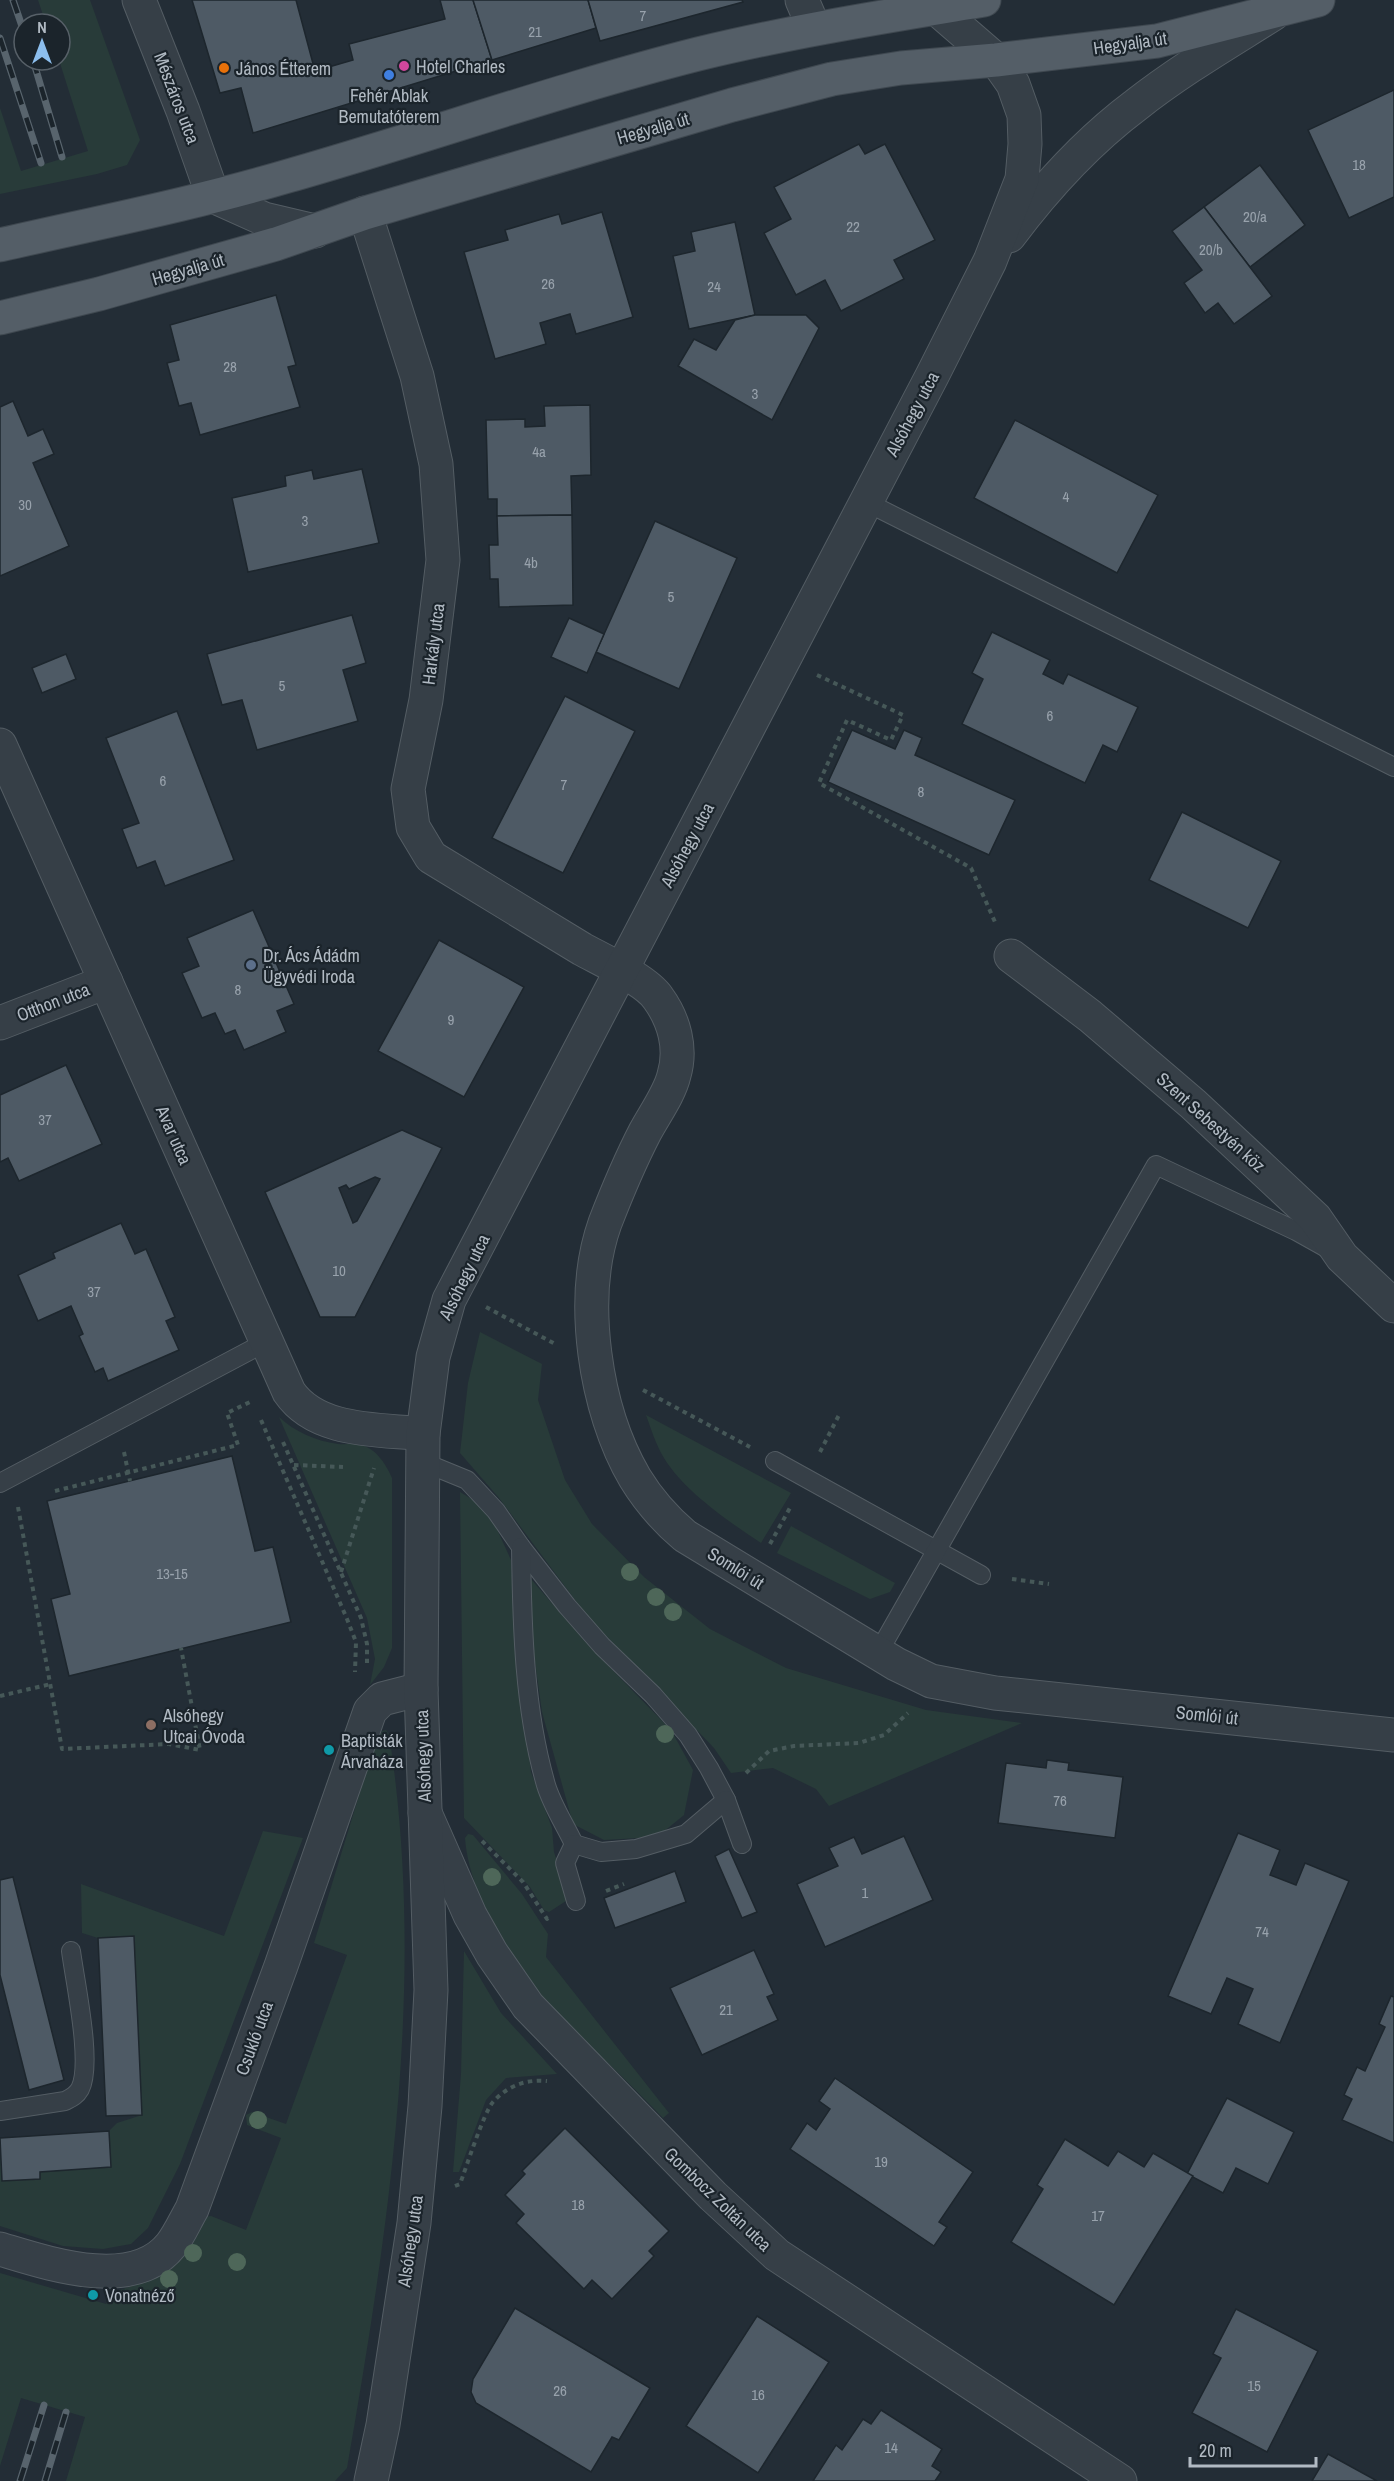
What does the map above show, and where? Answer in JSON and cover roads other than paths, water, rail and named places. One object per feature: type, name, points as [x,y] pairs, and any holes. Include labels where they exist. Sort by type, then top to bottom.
[{"type":"main road","points":[[0,245],[213,196],[289,176],[583,86],[698,54],[808,14],[936,8],[984,0]]},
{"type":"main road","name":"Hegyalja út","points":[[0,318],[99,294],[315,231],[365,213],[720,109],[832,79],[901,68],[996,60],[1157,41],[1318,0]]},
{"type":"street","name":"Mészáros utca","points":[[139,0],[183,111],[213,196]]},
{"type":"street","name":"Alsóhegy utca","points":[[371,2481],[383,2425],[414,2223],[425,2106],[431,1990],[421,1689],[423,1448],[433,1357],[449,1300],[990,261],[1022,179],[1025,144],[1024,115],[1013,84],[996,60],[936,8]]},
{"type":"street","name":"Alsóhegy utca","points":[[990,261],[1057,179],[1094,141],[1134,106],[1175,76],[1276,12]]},
{"type":"street","points":[[213,196],[264,219],[315,231]]},
{"type":"street","name":"Harkály utca","points":[[365,213],[417,376],[436,464],[443,560],[426,700],[408,789],[413,827],[431,856],[622,970]]},
{"type":"street","name":"Avar utca","points":[[0,745],[289,1392],[303,1408],[318,1417],[423,1448]]},
{"type":"street","name":"Szent Sebestyén köz","points":[[1011,956],[1090,1016],[1192,1104],[1314,1218],[1342,1257],[1394,1306]]},
{"type":"street","name":"Somlói út","points":[[622,970],[656,995],[671,1019],[677,1046],[674,1076],[636,1150],[604,1226],[594,1275],[592,1321],[596,1366],[603,1398],[621,1449],[634,1477],[664,1518],[685,1536],[878,1653],[931,1681],[995,1693],[1394,1735]]},
{"type":"street","name":"Otthon utca","points":[[0,1023],[106,982]]},
{"type":"street","name":"Csukló utca","points":[[0,2249],[54,2265],[99,2272],[126,2269],[148,2263],[170,2246],[196,2199],[370,1712],[382,1699],[421,1689]]},
{"type":"street","name":"Gombocz Zoltán utca","points":[[424,1812],[470,1915],[492,1954],[528,2006],[713,2196],[777,2255],[1120,2481]]},
{"type":"lane","points":[[866,502],[1394,766]]},
{"type":"lane","points":[[878,1653],[1156,1165],[1296,1231],[1342,1257]]},
{"type":"lane","points":[[6,1480],[266,1342]]},
{"type":"lane","points":[[423,1448],[467,1480],[496,1510],[521,1547],[602,1646],[653,1695],[688,1735],[709,1767],[726,1800],[742,1844]]},
{"type":"lane","points":[[775,1461],[981,1575]]},
{"type":"lane","points":[[521,1547],[522,1608],[534,1729],[547,1788],[574,1844],[601,1852],[636,1849],[686,1834],[726,1800]]},
{"type":"lane","points":[[574,1844],[565,1863],[576,1900]]},
{"type":"lane","points":[[0,2111],[65,2101],[74,2097],[80,2090],[85,2061],[72,1951]]},
{"type":"railway","points":[[13,0],[17,12]]},
{"type":"railway","points":[[0,38],[41,163]]},
{"type":"railway","points":[[37,72],[62,157]]},
{"type":"railway","points":[[20,2481],[44,2405]]},
{"type":"railway","points":[[45,2481],[66,2412]]},
{"type":"place","name":"Hotel Charles","points":[[404,66]]},
{"type":"place","name":"János Étterem","points":[[224,68]]},
{"type":"place","name":"Fehér Ablak Bemutatóterem","points":[[389,75]]},
{"type":"place","name":"Dr. Ács Ádádm Ügyvédi Iroda","points":[[251,965]]},
{"type":"place","name":"Alsóhegy Utcai Óvoda","points":[[151,1725]]},
{"type":"place","name":"Baptisták Árvaháza","points":[[329,1750]]},
{"type":"place","name":"Vonatnéző","points":[[93,2295]]}]
